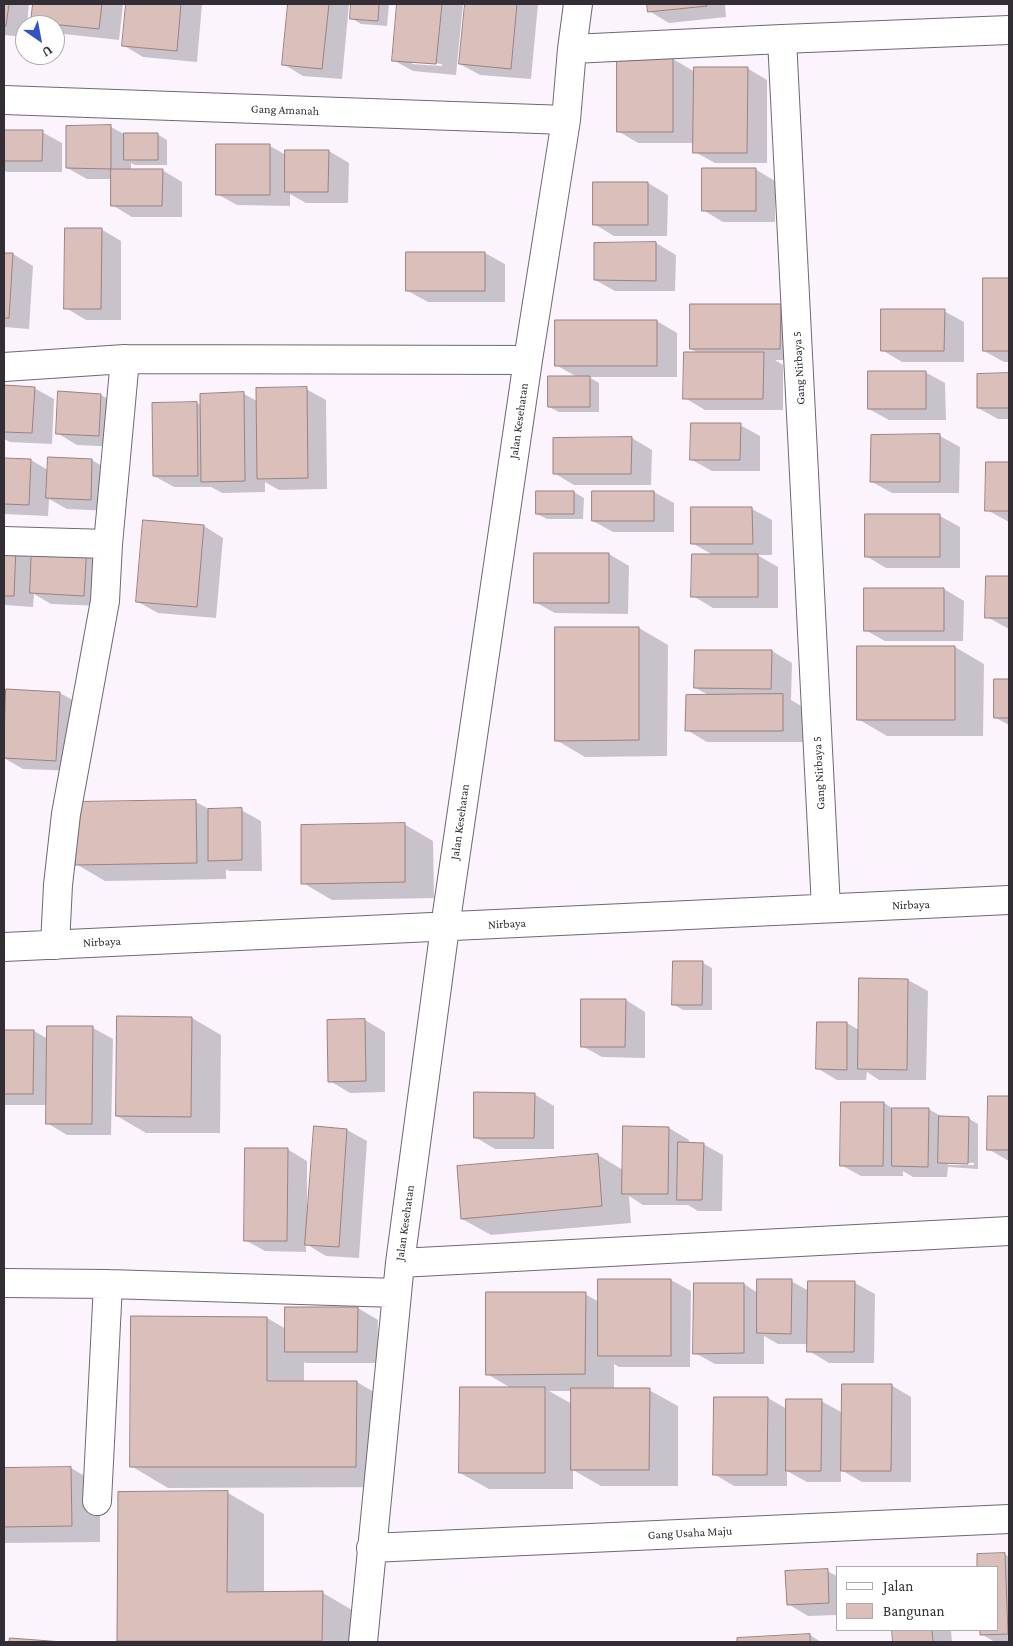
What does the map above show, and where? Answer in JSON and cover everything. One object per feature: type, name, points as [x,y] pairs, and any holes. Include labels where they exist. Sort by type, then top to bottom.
[{"type":"street","name":"Jalan Kesehatan","points":[[363,1642],[400,1262],[445,927],[528,360],[566,120],[578,4]]},
{"type":"street","points":[[572,49],[1009,30]]},
{"type":"street","name":"Gang Nirbaya 5","points":[[782,39],[826,908]]},
{"type":"street","name":"Gang Amanah","points":[[4,100],[566,120]]},
{"type":"street","points":[[55,945],[58,885],[66,814],[105,601],[108,544],[125,359]]},
{"type":"street","points":[[4,367],[125,359],[528,360]]},
{"type":"street","points":[[4,541],[108,544]]},
{"type":"street","name":"Nirbaya","points":[[4,947],[1009,900]]},
{"type":"street","points":[[400,1262],[1009,1230]]},
{"type":"street","points":[[4,1283],[108,1284],[397,1293]]},
{"type":"street","points":[[97,1501],[108,1284]]},
{"type":"street","name":"Gang Usaha Maju","points":[[371,1548],[1009,1519]]},
{"type":"building","points":[[4,4],[9,4],[6,26],[4,26]]},
{"type":"building","points":[[33,4],[102,4],[99,29],[65,26],[65,15],[32,15]]},
{"type":"building","points":[[126,4],[181,4],[177,51],[122,46]]},
{"type":"building","points":[[288,4],[329,4],[322,69],[282,65]]},
{"type":"building","points":[[351,4],[379,4],[378,21],[350,19]]},
{"type":"building","points":[[397,4],[442,4],[436,64],[392,61]]},
{"type":"building","points":[[465,4],[517,4],[511,69],[459,64]]},
{"type":"building","points":[[647,4],[706,4],[707,6],[648,12]]},
{"type":"building","points":[[617,58],[673,58],[673,132],[617,132]]},
{"type":"building","points":[[694,67],[748,67],[747,153],[693,153]]},
{"type":"building","points":[[111,125],[111,169],[66,168],[66,126]]},
{"type":"building","points":[[4,130],[43,130],[42,161],[4,161]]},
{"type":"building","points":[[124,133],[158,133],[158,160],[124,160]]},
{"type":"building","points":[[216,144],[270,144],[270,195],[216,195]]},
{"type":"building","points":[[285,150],[329,150],[328,192],[285,192]]},
{"type":"building","points":[[702,168],[756,168],[756,211],[702,211]]},
{"type":"building","points":[[111,169],[163,169],[162,206],[111,206]]},
{"type":"building","points":[[593,182],[648,182],[648,225],[593,225]]},
{"type":"building","points":[[65,228],[102,228],[101,309],[64,309]]},
{"type":"building","points":[[656,242],[656,281],[594,280],[594,243]]},
{"type":"building","points":[[406,252],[485,252],[485,291],[406,291]]},
{"type":"building","points":[[4,253],[13,253],[9,318],[4,318]]},
{"type":"building","points":[[983,278],[1009,278],[1009,351],[983,351]]},
{"type":"building","points":[[690,304],[781,304],[780,349],[690,349]]},
{"type":"building","points":[[881,309],[945,309],[944,351],[881,351]]},
{"type":"building","points":[[555,320],[657,320],[657,366],[555,366]]},
{"type":"building","points":[[684,352],[764,352],[763,399],[683,399]]},
{"type":"building","points":[[868,371],[926,371],[926,409],[868,409]]},
{"type":"building","points":[[1009,373],[1009,408],[977,408],[977,374]]},
{"type":"building","points":[[548,376],[590,376],[590,407],[548,407]]},
{"type":"building","points":[[4,385],[35,387],[32,433],[4,432]]},
{"type":"building","points":[[307,387],[308,478],[257,479],[256,388]]},
{"type":"building","points":[[58,391],[101,394],[99,436],[56,434]]},
{"type":"building","points":[[244,392],[245,481],[201,482],[200,394]]},
{"type":"building","points":[[197,402],[198,476],[153,476],[152,403]]},
{"type":"building","points":[[691,423],[741,423],[740,460],[690,460]]},
{"type":"building","points":[[940,434],[940,482],[870,482],[871,435]]},
{"type":"building","points":[[632,437],[631,474],[553,474],[553,438]]},
{"type":"building","points":[[48,457],[92,459],[91,500],[46,498]]},
{"type":"building","points":[[4,458],[31,459],[29,505],[4,504]]},
{"type":"building","points":[[986,462],[1009,462],[1009,511],[985,511]]},
{"type":"building","points":[[536,491],[574,491],[574,514],[536,514]]},
{"type":"building","points":[[592,491],[654,491],[654,521],[592,521]]},
{"type":"building","points":[[691,507],[752,507],[753,544],[691,544]]},
{"type":"building","points":[[865,514],[940,514],[940,557],[865,557]]},
{"type":"building","points":[[143,520],[204,525],[197,607],[136,602]]},
{"type":"building","points":[[32,542],[87,545],[84,596],[30,593]]},
{"type":"building","points":[[4,548],[16,548],[14,596],[4,596]]},
{"type":"building","points":[[534,553],[609,553],[609,603],[534,603]]},
{"type":"building","points":[[692,554],[758,554],[758,597],[691,597]]},
{"type":"building","points":[[986,576],[1009,576],[1009,618],[985,618]]},
{"type":"building","points":[[864,588],[944,588],[944,631],[864,631]]},
{"type":"building","points":[[555,627],[639,627],[639,740],[555,741]]},
{"type":"building","points":[[857,646],[955,646],[955,720],[857,720]]},
{"type":"building","points":[[695,650],[772,650],[771,689],[694,688]]},
{"type":"building","points":[[994,679],[1009,679],[1009,718],[994,718]]},
{"type":"building","points":[[6,689],[60,692],[56,761],[4,758]]},
{"type":"building","points":[[783,694],[783,731],[685,731],[686,695]]},
{"type":"building","points":[[196,800],[197,863],[75,865],[74,802]]},
{"type":"building","points":[[242,808],[242,860],[208,861],[208,809]]},
{"type":"building","points":[[405,823],[405,882],[301,884],[301,825]]},
{"type":"building","points":[[673,961],[703,961],[702,1005],[672,1005]]},
{"type":"building","points":[[859,978],[908,979],[907,1070],[858,1069]]},
{"type":"building","points":[[581,999],[626,999],[625,1047],[581,1047]]},
{"type":"building","points":[[117,1016],[192,1017],[191,1117],[116,1116]]},
{"type":"building","points":[[365,1019],[366,1081],[328,1082],[327,1020]]},
{"type":"building","points":[[817,1022],[847,1022],[847,1070],[816,1069]]},
{"type":"building","points":[[47,1026],[93,1026],[92,1124],[46,1124]]},
{"type":"building","points":[[4,1030],[34,1030],[33,1094],[4,1094]]},
{"type":"building","points":[[474,1092],[535,1093],[534,1138],[474,1138]]},
{"type":"building","points":[[988,1096],[1009,1096],[1009,1150],[987,1150]]},
{"type":"building","points":[[841,1102],[884,1102],[883,1166],[840,1166]]},
{"type":"building","points":[[892,1108],[929,1108],[928,1167],[892,1166]]},
{"type":"building","points":[[939,1116],[969,1117],[968,1164],[938,1163]]},
{"type":"building","points":[[314,1126],[347,1129],[339,1247],[305,1245]]},
{"type":"building","points":[[623,1126],[669,1127],[668,1194],[622,1194]]},
{"type":"building","points":[[678,1142],[704,1143],[702,1200],[677,1200]]},
{"type":"building","points":[[245,1148],[288,1148],[287,1241],[244,1241]]},
{"type":"building","points":[[598,1154],[602,1206],[461,1219],[457,1166]]},
{"type":"building","points":[[598,1279],[671,1279],[671,1356],[598,1356]]},
{"type":"building","points":[[757,1279],[792,1279],[791,1334],[757,1333]]},
{"type":"building","points":[[808,1281],[855,1281],[854,1352],[807,1352]]},
{"type":"building","points":[[694,1283],[744,1283],[744,1353],[693,1354]]},
{"type":"building","points":[[486,1292],[586,1292],[585,1374],[486,1375]]},
{"type":"building","points":[[285,1307],[358,1307],[357,1352],[285,1352]]},
{"type":"building","points":[[131,1316],[267,1317],[267,1381],[357,1381],[356,1467],[130,1467]]},
{"type":"building","points":[[842,1384],[892,1384],[891,1471],[841,1471]]},
{"type":"building","points":[[460,1387],[545,1387],[545,1473],[459,1473]]},
{"type":"building","points":[[571,1388],[650,1388],[649,1470],[571,1470]]},
{"type":"building","points":[[714,1397],[768,1397],[767,1475],[713,1475]]},
{"type":"building","points":[[786,1399],[822,1399],[821,1471],[786,1471]]},
{"type":"building","points":[[71,1467],[72,1526],[4,1527],[4,1468]]},
{"type":"building","points":[[228,1491],[227,1592],[323,1591],[322,1641],[117,1641],[118,1492]]},
{"type":"building","points":[[1005,1553],[1008,1634],[980,1635],[980,1631],[998,1631],[998,1566],[977,1566],[977,1554]]},
{"type":"building","points":[[828,1569],[829,1603],[787,1605],[785,1571]]},
{"type":"building","points":[[892,1631],[932,1631],[933,1642],[893,1642]]},
{"type":"building","points":[[810,1634],[810,1642],[737,1642],[737,1638]]},
{"type":"building","points":[[10,1638],[63,1642],[9,1642]]}]
